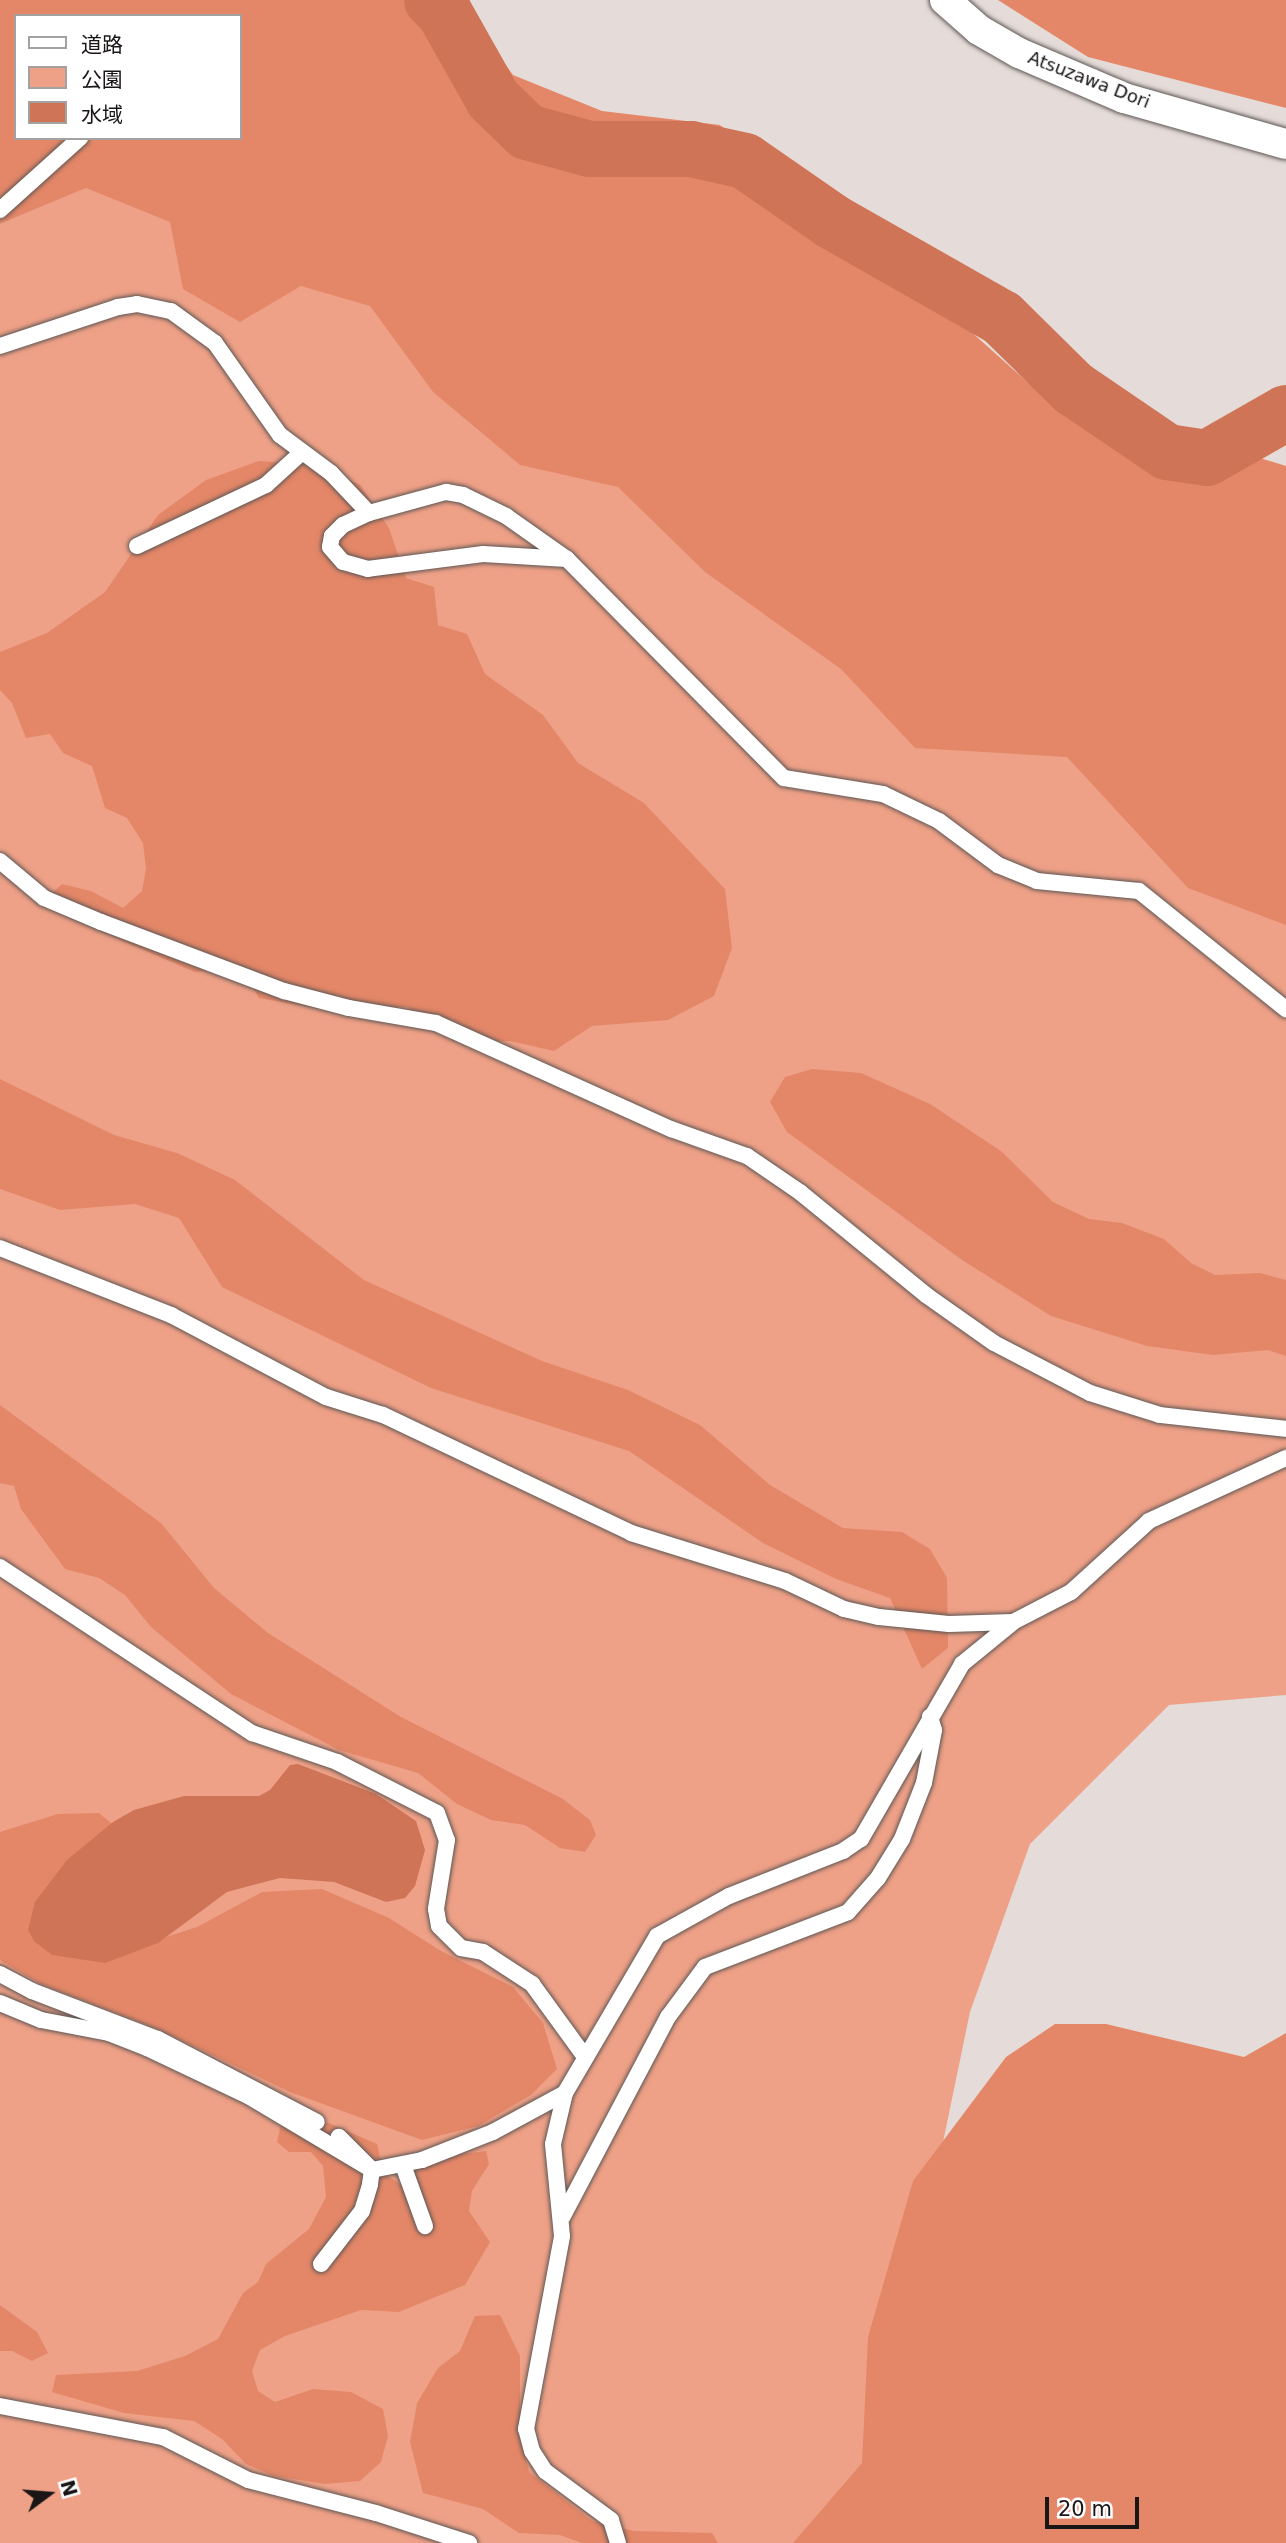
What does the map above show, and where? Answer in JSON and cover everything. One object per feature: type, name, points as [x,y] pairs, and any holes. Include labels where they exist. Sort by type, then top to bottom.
[{"type":"street","name":"Atsuzawa Dori","points":[[946,0],[979,30],[1019,53],[1112,93],[1286,144]]},
{"type":"lane","points":[[0,210],[78,140]]},
{"type":"lane","points":[[0,346],[118,307],[136,304],[171,311],[215,343],[280,435],[331,473],[369,513]]},
{"type":"lane","points":[[137,546],[266,485],[301,453]]},
{"type":"lane","points":[[567,559],[483,554],[368,569],[343,562],[330,547],[332,536],[342,525],[369,513],[446,492],[463,495],[506,516],[567,559],[784,778],[883,794],[939,821],[998,865],[1037,881],[1139,891],[1286,1009]]},
{"type":"lane","points":[[0,860],[44,898],[101,922],[284,991],[349,1008],[436,1023],[671,1129],[747,1156],[801,1193],[994,1343],[1090,1393],[1160,1415],[1286,1429]]},
{"type":"lane","points":[[0,1248],[172,1315],[326,1397],[383,1415],[497,1473],[693,1555],[748,1568],[844,1609],[879,1617],[949,1624],[1013,1622]]},
{"type":"lane","points":[[618,2543],[611,2520],[545,2472],[526,2429],[563,2216],[553,2144],[565,2093],[657,1936],[729,1896],[843,1851],[861,1839],[961,1664],[1013,1622],[1071,1592],[1149,1521],[1286,1458]]},
{"type":"lane","points":[[0,1567],[252,1733],[337,1762],[437,1813],[447,1840],[436,1909],[439,1926],[461,1948],[492,1957],[532,1984],[585,2057]]},
{"type":"lane","points":[[563,2216],[668,2017],[705,1967],[848,1912],[864,1897],[901,1839],[924,1783],[934,1730],[930,1717]]},
{"type":"lane","points":[[0,1974],[32,1991],[158,2039],[238,2078],[329,2129],[372,2169]]},
{"type":"lane","points":[[0,2003],[41,2020],[109,2033],[147,2048],[248,2096],[372,2169],[403,2165],[493,2132],[565,2093]]},
{"type":"lane","points":[[403,2165],[425,2226]]},
{"type":"lane","points":[[321,2264],[362,2211],[372,2169]]},
{"type":"lane","points":[[0,2406],[163,2437],[248,2480],[389,2516],[469,2543]]},
{"type":"green space","points":[[204,177],[1286,865],[1286,1695],[1169,1705],[1030,1844],[970,2012],[860,2543],[0,2543],[0,224],[85,188]]},
{"type":"shaded area","points":[[0,0],[457,0],[513,75],[602,111],[720,125],[844,218],[1035,389],[1286,466],[1286,925],[1188,888],[1067,757],[915,748],[841,669],[705,572],[618,487],[520,465],[433,392],[370,306],[301,286],[240,322],[183,289],[170,222],[86,188],[0,224]]},
{"type":"shaded area","points":[[998,0],[1286,0],[1286,108],[1088,57]]},
{"type":"shaded area","points":[[259,461],[317,465],[360,485],[389,528],[406,578],[434,587],[438,625],[467,634],[485,674],[543,715],[578,763],[644,803],[725,889],[732,948],[714,996],[668,1020],[592,1026],[554,1051],[510,1041],[455,1042],[407,1007],[320,1009],[259,998],[241,968],[195,972],[62,915],[51,894],[62,884],[91,891],[123,908],[142,891],[146,869],[143,843],[127,818],[105,808],[92,766],[63,753],[50,734],[26,738],[12,703],[0,690],[0,652],[47,633],[105,592],[158,515],[206,480]]},
{"type":"shaded area","points":[[812,1069],[861,1073],[930,1104],[1001,1151],[1053,1202],[1089,1219],[1122,1223],[1164,1239],[1191,1263],[1215,1275],[1260,1273],[1286,1280],[1286,1356],[1268,1350],[1213,1355],[1147,1346],[1051,1316],[962,1260],[787,1132],[770,1102],[785,1077]]},
{"type":"shaded area","points":[[0,1079],[114,1135],[177,1153],[235,1180],[364,1280],[542,1361],[628,1390],[700,1425],[770,1485],[843,1528],[902,1532],[930,1549],[947,1578],[948,1648],[922,1669],[890,1598],[836,1579],[763,1543],[629,1451],[431,1388],[222,1287],[179,1218],[135,1204],[60,1210],[0,1189]]},
{"type":"shaded area","points":[[0,1405],[161,1523],[214,1588],[268,1633],[401,1717],[563,1799],[590,1820],[596,1835],[585,1852],[560,1848],[525,1825],[491,1820],[457,1804],[418,1773],[339,1750],[231,1694],[151,1627],[125,1595],[99,1578],[65,1569],[21,1509],[14,1486],[0,1483]]},
{"type":"shaded area","points":[[99,1813],[118,1829],[129,1949],[197,1927],[262,1892],[322,1889],[389,1918],[441,1951],[513,1987],[543,2023],[557,2069],[531,2095],[478,2126],[422,2140],[290,2092],[158,2029],[41,1984],[0,1960],[0,1832],[58,1814]]},
{"type":"shaded area","points":[[1055,2024],[1106,2024],[1244,2057],[1286,2033],[1286,2543],[793,2543],[862,2463],[868,2337],[913,2181],[1006,2057]]},
{"type":"shaded area","points":[[329,2123],[377,2144],[384,2174],[400,2184],[417,2167],[463,2154],[486,2151],[489,2164],[472,2191],[469,2211],[490,2242],[465,2285],[399,2312],[361,2310],[285,2336],[260,2350],[252,2371],[258,2391],[275,2402],[313,2389],[351,2392],[383,2409],[388,2436],[381,2462],[360,2481],[325,2484],[274,2476],[246,2464],[222,2439],[194,2421],[124,2413],[52,2392],[56,2375],[137,2371],[185,2356],[218,2339],[243,2293],[258,2282],[266,2264],[309,2229],[326,2197],[323,2166],[311,2152],[289,2152],[277,2142],[281,2124]]},
{"type":"shaded area","points":[[0,2305],[37,2332],[48,2353],[32,2361],[12,2351],[0,2351]]},
{"type":"shaded area","points":[[500,2315],[520,2356],[520,2437],[529,2472],[592,2521],[634,2531],[712,2533],[718,2543],[582,2543],[560,2535],[519,2533],[483,2509],[423,2493],[410,2442],[417,2403],[438,2368],[460,2351],[475,2316]]},
{"type":"water","points":[[298,1764],[376,1794],[416,1821],[425,1850],[415,1886],[405,1898],[386,1902],[334,1882],[280,1878],[227,1892],[158,1943],[105,1963],[52,1955],[34,1941],[28,1930],[35,1902],[67,1860],[113,1822],[134,1810],[184,1796],[259,1796],[270,1790],[290,1765]]},
{"type":"waterway","points":[[432,0],[444,12],[493,99],[527,132],[590,149],[691,149],[745,161],[833,222],[1002,318],[1073,388],[1167,452],[1207,458],[1286,413]]}]
